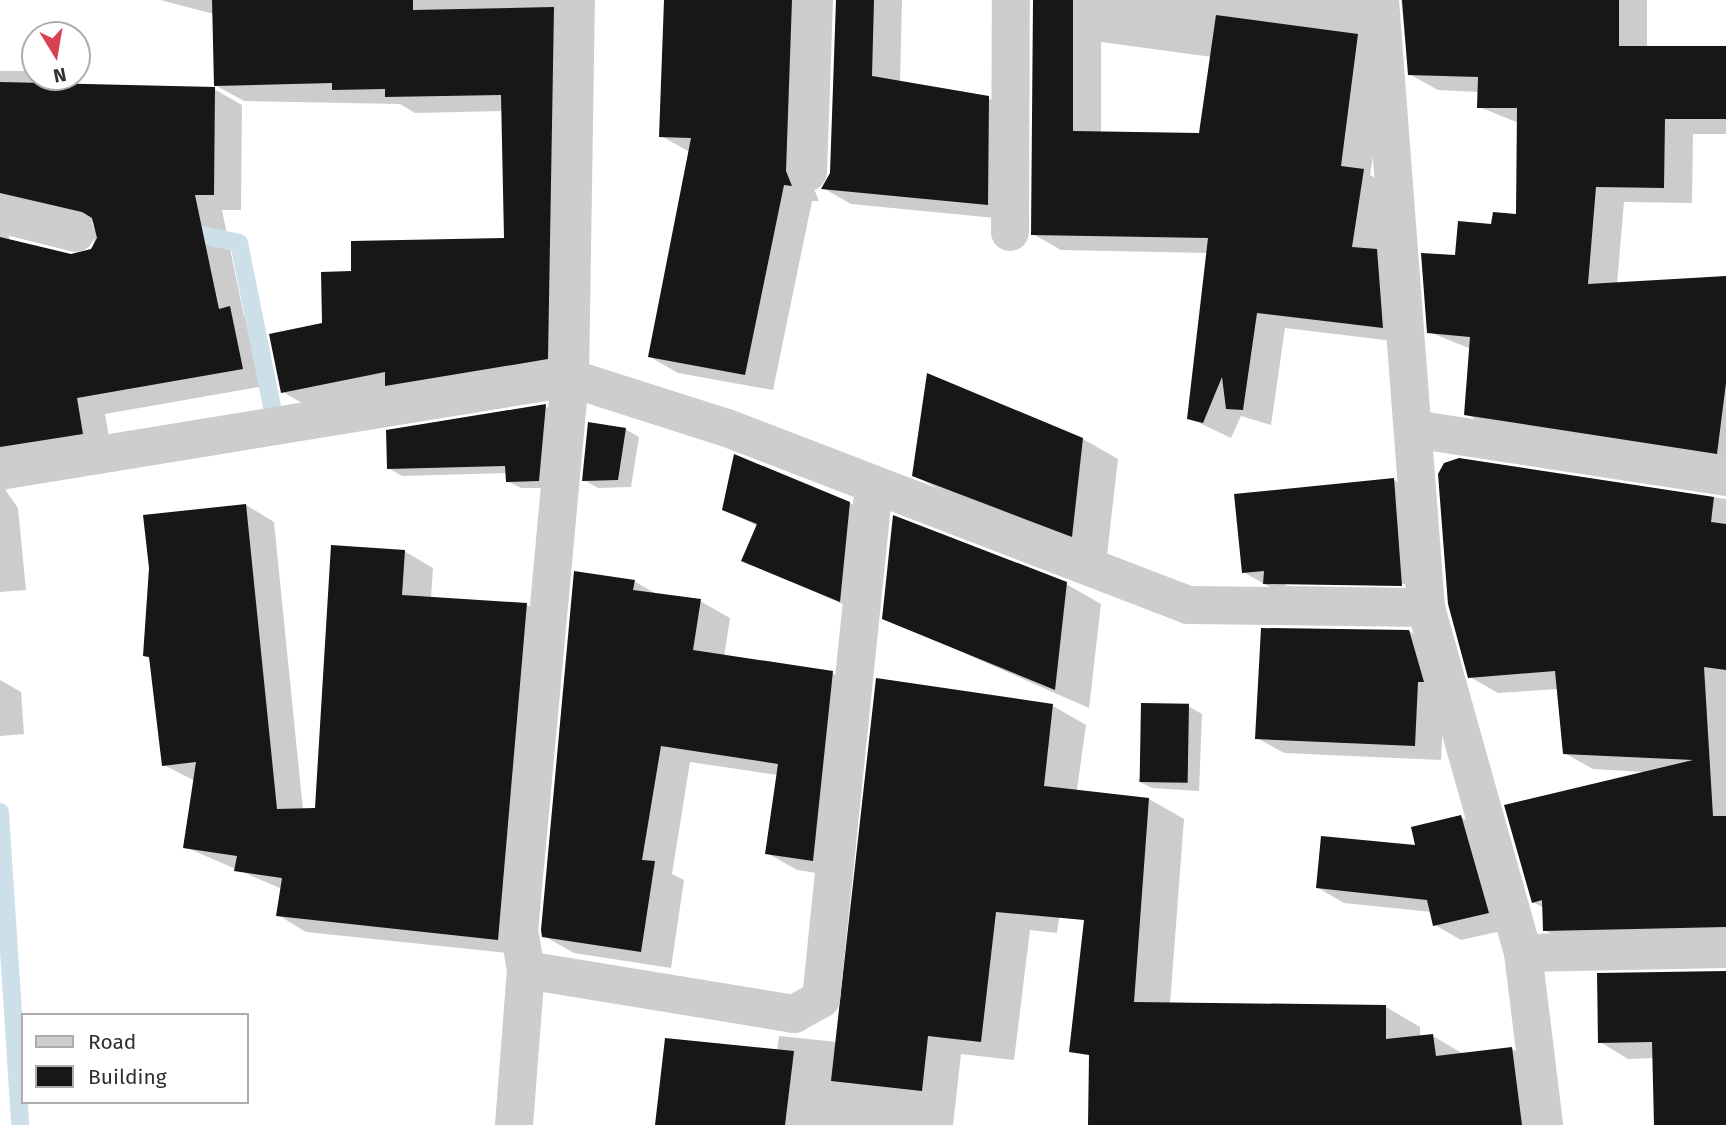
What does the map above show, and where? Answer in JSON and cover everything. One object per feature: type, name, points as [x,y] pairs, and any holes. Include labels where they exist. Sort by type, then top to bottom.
[{"type":"street","points":[[514,1125],[526,970],[519,931],[570,378],[576,0]]},
{"type":"street","points":[[808,172],[814,0]]},
{"type":"street","points":[[1010,232],[1011,0]]},
{"type":"street","points":[[1370,1],[1413,429],[1426,608],[1523,953],[1544,1125]]},
{"type":"street","points":[[0,214],[76,233]]},
{"type":"street","points":[[0,471],[570,378],[874,485],[1188,605],[1426,608]]},
{"type":"street","points":[[1413,429],[1726,477]]},
{"type":"street","points":[[526,970],[794,1014],[821,999],[874,485]]},
{"type":"street","points":[[1523,953],[1726,948]]},
{"type":"building","points":[[212,0],[413,0],[413,10],[554,7],[548,359],[385,386],[385,372],[281,393],[269,334],[322,323],[321,272],[351,271],[351,241],[504,238],[501,95],[385,97],[385,89],[332,90],[332,83],[214,86]]},
{"type":"building","points":[[664,0],[792,0],[786,171],[792,186],[784,185],[745,375],[648,357],[691,138],[659,137]]},
{"type":"building","points":[[836,0],[874,0],[872,76],[989,96],[988,205],[821,189],[830,173]]},
{"type":"building","points":[[1033,0],[1073,0],[1073,131],[1199,133],[1216,15],[1358,34],[1341,166],[1364,169],[1352,247],[1377,249],[1383,328],[1257,313],[1243,410],[1226,409],[1222,377],[1203,423],[1187,419],[1208,238],[1031,235]]},
{"type":"building","points":[[1402,0],[1619,0],[1619,46],[1726,46],[1726,119],[1665,119],[1664,188],[1596,187],[1588,284],[1726,276],[1726,383],[1717,454],[1464,415],[1470,337],[1427,333],[1421,253],[1455,255],[1458,221],[1491,224],[1493,212],[1516,214],[1517,108],[1477,108],[1478,77],[1408,75]]},
{"type":"building","points":[[0,82],[21,82],[21,91],[91,91],[91,84],[215,87],[214,195],[195,195],[219,309],[230,306],[243,369],[77,398],[83,434],[0,447],[0,237],[71,254],[91,249],[97,238],[92,218],[82,212],[0,193]]},
{"type":"building","points":[[927,373],[1083,438],[1072,537],[912,476]]},
{"type":"building","points":[[546,404],[539,481],[506,482],[505,466],[387,469],[386,430]]},
{"type":"building","points":[[588,422],[626,428],[618,480],[582,481]]},
{"type":"building","points":[[734,454],[850,502],[840,602],[741,561],[757,524],[722,510]]},
{"type":"building","points":[[1459,458],[1714,497],[1711,522],[1726,524],[1726,670],[1704,667],[1713,816],[1726,816],[1726,927],[1543,931],[1542,900],[1532,903],[1504,805],[1693,760],[1563,754],[1555,671],[1468,678],[1448,604],[1438,474],[1444,463]]},
{"type":"building","points":[[1394,478],[1402,586],[1263,584],[1264,571],[1242,573],[1234,494]]},
{"type":"building","points":[[246,504],[277,809],[315,808],[331,545],[405,550],[402,595],[527,603],[498,940],[276,916],[282,878],[234,871],[237,856],[183,848],[196,762],[162,766],[149,657],[143,656],[149,568],[143,515]]},
{"type":"building","points":[[893,515],[1067,582],[1055,690],[882,619]]},
{"type":"building","points":[[574,571],[635,580],[633,590],[701,599],[693,650],[833,671],[813,861],[765,854],[778,764],[661,746],[642,860],[655,861],[641,952],[542,937]]},
{"type":"building","points":[[1261,628],[1409,630],[1424,682],[1418,682],[1415,746],[1255,739]]},
{"type":"building","points":[[876,678],[1053,704],[1044,786],[1149,798],[1134,1002],[1386,1005],[1386,1039],[1433,1034],[1436,1056],[1512,1047],[1522,1125],[1088,1125],[1089,1055],[1069,1052],[1084,920],[996,912],[981,1042],[928,1036],[922,1091],[831,1081]]},
{"type":"building","points":[[1141,703],[1189,704],[1188,783],[1140,782]]},
{"type":"building","points":[[1461,815],[1489,913],[1433,926],[1427,900],[1316,888],[1321,836],[1415,845],[1411,827]]},
{"type":"building","points":[[1726,971],[1726,1125],[1654,1125],[1652,1042],[1598,1043],[1597,973]]},
{"type":"building","points":[[665,1038],[794,1051],[785,1125],[655,1125]]},
{"type":"waterway","points":[[180,230],[239,243],[272,407]]},
{"type":"waterway","points":[[0,812],[20,1125]]}]
